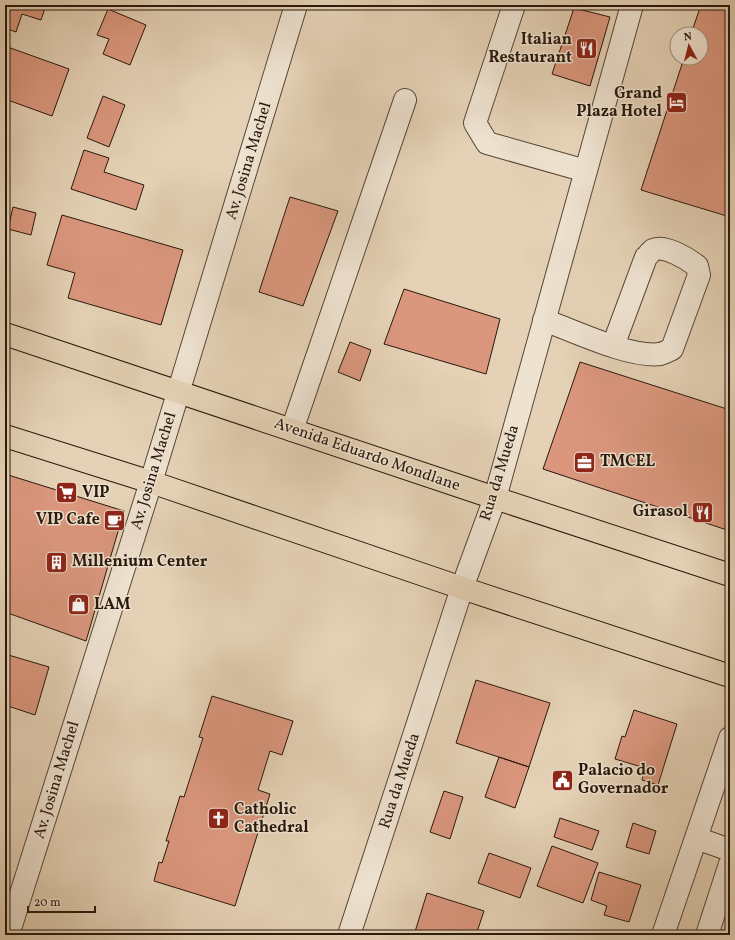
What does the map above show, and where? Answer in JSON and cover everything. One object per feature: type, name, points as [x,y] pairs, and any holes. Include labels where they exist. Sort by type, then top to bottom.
[{"type":"main road","name":"Avenida Eduardo Mondlane","points":[[5,334],[730,575]]},
{"type":"main road","points":[[5,436],[151,482],[462,588],[730,676]]},
{"type":"street","name":"Av. Josina Machel","points":[[8,935],[179,392],[296,5]]},
{"type":"street","points":[[514,5],[475,123],[487,143],[586,171]]},
{"type":"street","name":"Rua da Mueda","points":[[349,935],[462,588],[495,498],[632,5]]},
{"type":"street","points":[[292,430],[405,100]]},
{"type":"street","points":[[544,320],[613,346],[646,354],[662,354],[672,349],[699,275],[698,266],[686,257],[662,249],[653,250],[646,258],[613,346]]},
{"type":"street","points":[[663,935],[730,738]]},
{"type":"street","points":[[696,838],[730,850]]},
{"type":"street","points":[[707,935],[730,864]]},
{"type":"building","points":[[5,5],[46,5],[41,20],[22,14],[16,32],[5,28]]},
{"type":"building","points":[[701,5],[712,5],[730,9],[730,217],[641,190],[681,66],[709,66],[709,26],[694,26]]},
{"type":"building","points":[[574,8],[610,17],[590,86],[552,74]]},
{"type":"building","points":[[108,9],[146,25],[130,65],[103,54],[109,39],[97,35]]},
{"type":"building","points":[[5,46],[69,69],[52,116],[5,99]]},
{"type":"building","points":[[103,96],[125,105],[109,147],[87,138]]},
{"type":"building","points":[[84,150],[109,158],[104,172],[144,185],[136,210],[71,189]]},
{"type":"building","points":[[290,197],[338,211],[303,306],[259,292]]},
{"type":"building","points":[[13,207],[36,213],[31,235],[8,229]]},
{"type":"building","points":[[62,215],[183,250],[161,325],[68,298],[75,273],[47,265]]},
{"type":"building","points":[[404,289],[500,319],[486,374],[384,344]]},
{"type":"building","points":[[350,342],[371,350],[360,381],[338,372]]},
{"type":"building","points":[[580,362],[730,410],[730,531],[543,469]]},
{"type":"building","name":"Millenium Center","points":[[5,474],[124,511],[86,641],[5,612]]},
{"type":"building","points":[[5,654],[49,667],[35,715],[5,705]]},
{"type":"building","points":[[476,680],[550,703],[529,767],[456,743]]},
{"type":"building","name":"Catholic Cathedral","points":[[212,696],[293,721],[282,755],[270,751],[258,790],[270,794],[235,906],[154,881],[159,862],[162,863],[169,841],[166,841],[180,796],[184,797],[203,738],[199,737]]},
{"type":"building","points":[[634,710],[677,724],[658,785],[642,780],[645,768],[615,759],[622,736],[625,737]]},
{"type":"building","points":[[499,757],[529,767],[515,808],[485,797]]},
{"type":"building","points":[[444,791],[463,797],[450,839],[430,832]]},
{"type":"building","points":[[560,818],[599,831],[592,850],[554,837]]},
{"type":"building","points":[[633,823],[656,831],[649,854],[626,847]]},
{"type":"building","points":[[552,846],[598,863],[583,903],[537,886]]},
{"type":"building","points":[[489,853],[531,868],[520,898],[478,883]]},
{"type":"building","points":[[599,872],[641,885],[629,922],[604,915],[607,906],[591,900]]},
{"type":"building","points":[[427,893],[484,911],[476,935],[463,932],[462,935],[414,935]]},
{"type":"place","name":"Italian Restaurant","points":[[587,49]]},
{"type":"place","name":"Grand Plaza Hotel","points":[[677,103]]},
{"type":"place","name":"TMCEL","points":[[585,462]]},
{"type":"place","name":"VIP","points":[[66,493]]},
{"type":"place","name":"Girasol","points":[[703,512]]},
{"type":"place","name":"VIP Cafe","points":[[115,520]]},
{"type":"place","name":"Millenium Center","points":[[57,562]]},
{"type":"place","name":"LAM","points":[[79,605]]},
{"type":"place","name":"Palacio do Governador","points":[[562,780]]},
{"type":"place","name":"Catholic Cathedral","points":[[218,819]]}]
